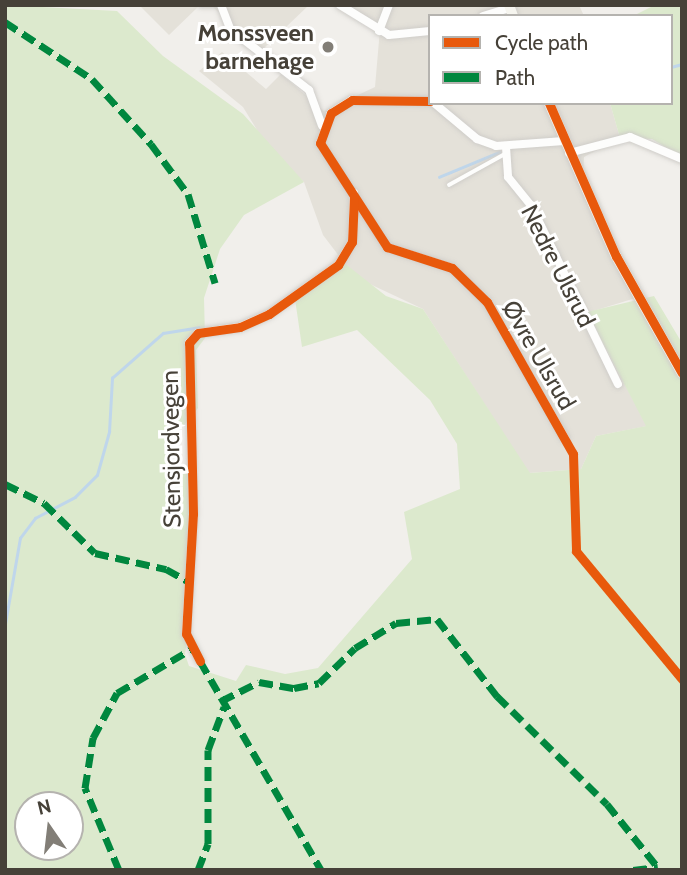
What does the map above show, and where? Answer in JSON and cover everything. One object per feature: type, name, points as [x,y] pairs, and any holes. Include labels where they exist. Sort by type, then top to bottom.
[{"type":"main road","points":[[550,105],[616,256],[682,373]]},
{"type":"street","points":[[221,5],[230,29],[309,90],[322,126],[324,154],[354,193]]},
{"type":"street","points":[[340,5],[379,31],[428,31]]},
{"type":"street","points":[[379,31],[389,5]]},
{"type":"street","points":[[492,14],[511,10]]},
{"type":"street","points":[[322,126],[352,100],[428,102]]},
{"type":"street","points":[[436,105],[477,138],[505,150],[564,141]]},
{"type":"street","points":[[569,153],[602,140],[637,137],[682,159]]},
{"type":"street","name":"Nedre Ulsrud","points":[[505,150],[508,177],[531,205],[618,384]]},
{"type":"street","name":"Øvre Ulsrud","points":[[354,193],[390,249],[452,268],[485,300],[565,438]]},
{"type":"street","name":"Stensjordvegen","points":[[200,661],[186,634],[193,514],[189,343],[198,333],[240,327],[269,314],[338,264],[352,242],[354,193]]},
{"type":"lane","points":[[200,5],[221,5]]},
{"type":"lane","points":[[449,186],[478,175],[505,150]]},
{"type":"shaded area","points":[[139,5],[200,5],[169,35]]},
{"type":"shaded area","points":[[211,5],[309,5],[260,52]]},
{"type":"shaded area","points":[[347,5],[579,5],[583,14],[428,14],[428,105],[611,105],[620,138],[584,157],[583,175],[642,296],[587,313],[647,426],[596,436],[581,469],[529,473],[423,309],[355,277],[323,235],[304,182],[268,148],[243,107],[199,71],[222,52],[266,89],[281,74],[324,111],[375,87],[380,29]]},
{"type":"green space","points":[[5,5],[117,11],[163,56],[243,114],[304,182],[244,215],[220,249],[204,298],[205,338],[196,350],[198,408],[166,447],[167,471],[193,475],[193,600],[185,654],[189,666],[236,681],[246,665],[285,674],[318,668],[412,559],[404,512],[460,489],[457,444],[430,400],[357,330],[302,347],[295,299],[343,262],[386,296],[423,309],[530,473],[581,469],[596,436],[646,426],[587,312],[654,296],[682,343],[682,870],[5,870]]},
{"type":"green space","points":[[655,5],[682,5],[682,157],[652,139],[620,138],[611,105],[673,105],[673,14],[637,14]]},
{"type":"waterway","points":[[673,66],[682,64]]},
{"type":"waterway","points":[[439,177],[499,152]]},
{"type":"waterway","points":[[5,624],[20,538],[35,518],[75,497],[97,475],[109,432],[112,378],[163,333],[199,327]]},
{"type":"marked path","points":[[5,22],[92,79],[151,144],[188,194],[215,283]]},
{"type":"marked path","points":[[5,484],[44,503],[95,553],[166,569],[189,582]]},
{"type":"marked path","points":[[221,701],[259,682],[294,688],[319,683],[355,648],[396,623],[437,619],[497,696],[607,804],[660,870]]},
{"type":"marked path","points":[[119,870],[85,788],[93,738],[117,693],[190,650]]},
{"type":"marked path","points":[[200,661],[321,870]]},
{"type":"marked path","points":[[198,870],[208,844],[208,750],[224,707]]},
{"type":"marked path","points":[[633,870],[658,867]]},
{"type":"cycle path","points":[[428,101],[352,100],[331,113],[320,143],[387,247],[452,268],[487,302],[573,454],[576,551],[682,679]]},
{"type":"cycle path","points":[[550,105],[616,256],[682,373]]},
{"type":"cycle path","points":[[200,661],[186,634],[193,514],[189,343],[198,333],[240,327],[269,314],[338,265],[352,242],[354,197]]},
{"type":"place","name":"Monssveen barnehage","points":[[328,47]]}]
